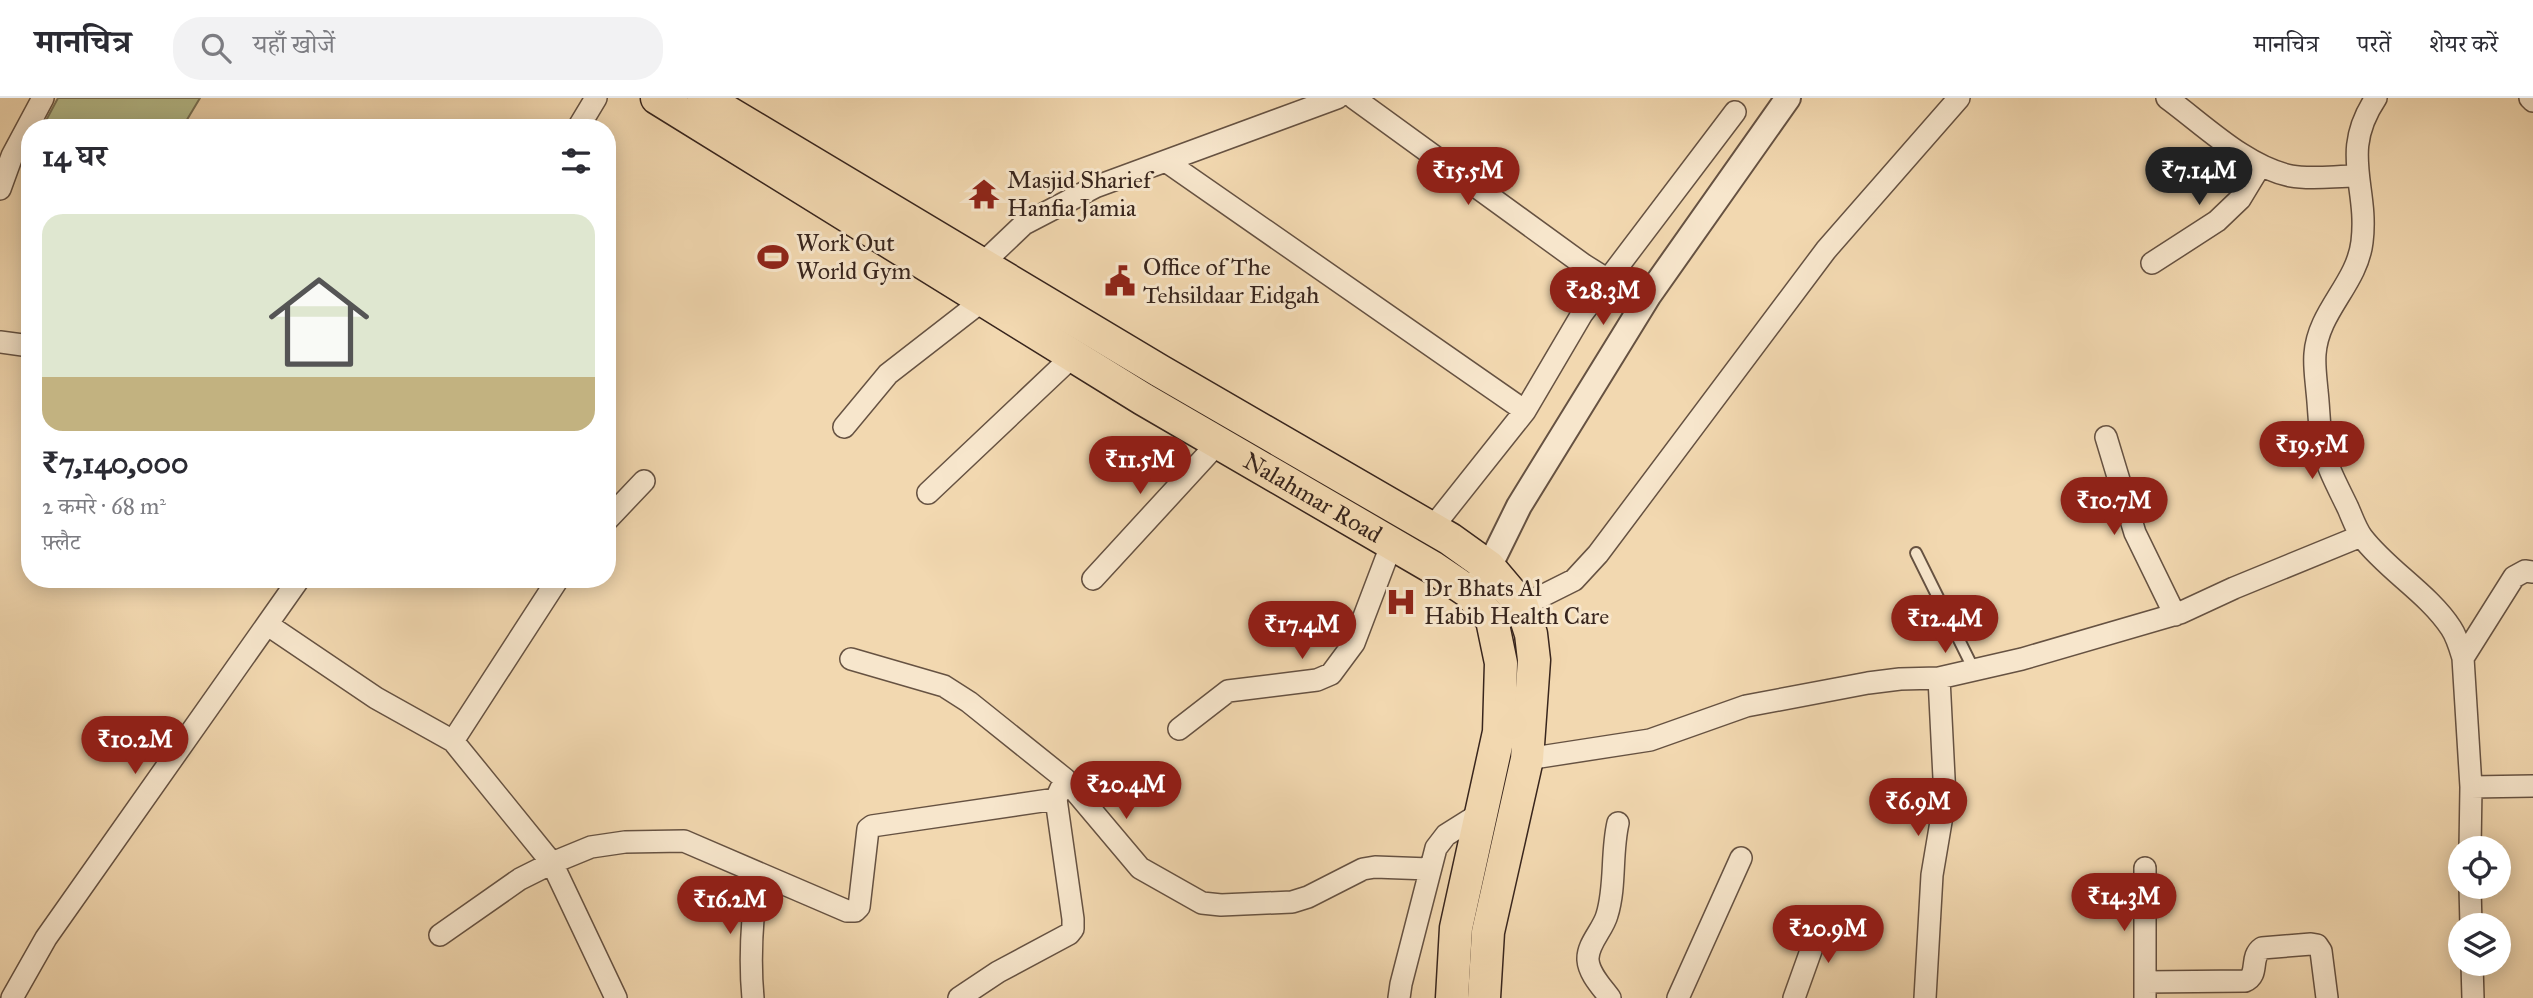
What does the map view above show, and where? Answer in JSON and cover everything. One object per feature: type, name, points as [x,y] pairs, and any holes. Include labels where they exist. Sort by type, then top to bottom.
[{"type":"main road","name":"Nalahmar Road","points":[[657,98],[982,301],[1218,443],[1392,543],[1469,592],[1492,620],[1501,663],[1499,732],[1456,928],[1452,998]]},
{"type":"main road","name":"Nalahmar Road","points":[[704,98],[1160,371],[1432,528],[1489,567],[1522,606],[1531,634],[1534,660],[1527,759],[1488,932],[1484,998]]},
{"type":"street","points":[[32,119],[43,98]]},
{"type":"street","points":[[583,119],[596,98]]},
{"type":"street","points":[[983,263],[1024,224],[1095,187],[1337,98]]},
{"type":"street","points":[[1354,98],[1608,280]]},
{"type":"street","points":[[1469,592],[1489,567],[1519,506],[1649,295],[1788,98]]},
{"type":"street","points":[[1522,606],[1574,579],[1598,554],[1826,250],[1959,98]]},
{"type":"street","points":[[2167,98],[2229,146],[2260,166],[2292,177],[2356,176]]},
{"type":"street","points":[[2376,98],[2364,115],[2359,130],[2356,176],[2361,208],[2362,244],[2354,269],[2322,320],[2314,355],[2322,445],[2330,469],[2361,536],[2452,629],[2463,658],[2471,787],[2470,836]]},
{"type":"street","points":[[1432,528],[1525,411],[1582,314],[1735,112]]},
{"type":"street","points":[[0,189],[21,139]]},
{"type":"street","points":[[1167,162],[1525,411]]},
{"type":"street","points":[[2152,263],[2217,221],[2240,199],[2260,166]]},
{"type":"street","points":[[844,427],[888,374],[982,301]]},
{"type":"street","points":[[0,342],[21,344]]},
{"type":"street","points":[[928,493],[1073,356]]},
{"type":"street","points":[[2106,438],[2135,533],[2175,615]]},
{"type":"street","points":[[1093,579],[1218,443]]},
{"type":"street","points":[[616,511],[644,481]]},
{"type":"street","points":[[1527,759],[1650,740],[1746,706],[1868,683],[1939,678],[2022,659],[2175,615],[2361,536]]},
{"type":"street","points":[[1179,729],[1228,691],[1317,680],[1331,674],[1354,643],[1392,543]]},
{"type":"street","points":[[2463,658],[2514,578],[2525,571],[2533,572]]},
{"type":"street","points":[[12,998],[46,938],[293,588]]},
{"type":"street","points":[[453,741],[552,588]]},
{"type":"street","points":[[268,625],[376,698],[453,741],[552,863],[615,998]]},
{"type":"street","points":[[851,660],[944,687],[969,702],[1065,779],[1140,868],[1202,903],[1221,905],[1292,902],[1308,897],[1363,869],[1429,869]]},
{"type":"street","points":[[1925,998],[1932,876],[1945,798],[1939,678]]},
{"type":"street","points":[[958,998],[998,972],[1069,934],[1073,929],[1056,799],[1065,779]]},
{"type":"street","points":[[2471,787],[2533,786]]},
{"type":"street","points":[[440,935],[520,879],[590,847],[625,842],[684,841],[847,911],[855,911],[859,906],[868,829],[872,826],[1056,799]]},
{"type":"street","points":[[1399,998],[1436,848],[1446,835],[1481,813]]},
{"type":"street","points":[[1610,998],[1588,962],[1589,950],[1606,918],[1611,897],[1613,844],[1618,823]]},
{"type":"street","points":[[1678,998],[1741,858]]},
{"type":"street","points":[[2145,868],[2145,990],[2245,981],[2254,973],[2255,957],[2262,948],[2311,944],[2317,945],[2321,951],[2326,998]]},
{"type":"street","points":[[753,998],[750,970],[751,923],[758,874]]},
{"type":"street","points":[[1794,998],[1823,917]]},
{"type":"street","points":[[2472,976],[2473,998]]},
{"type":"lane","points":[[1916,553],[1974,670]]},
{"type":"green space","points":[[58,98],[200,98],[187,119],[47,119]]},
{"type":"place","name":"Masjid Sharief Hanfia Jamia","points":[[984,194]]},
{"type":"place","name":"Work Out World Gym","points":[[773,257]]},
{"type":"place","name":"Office of The Tehsildaar Eidgah","points":[[1120,281]]},
{"type":"place","name":"Dr Bhats Al Habib Health Care","points":[[1401,602]]}]
